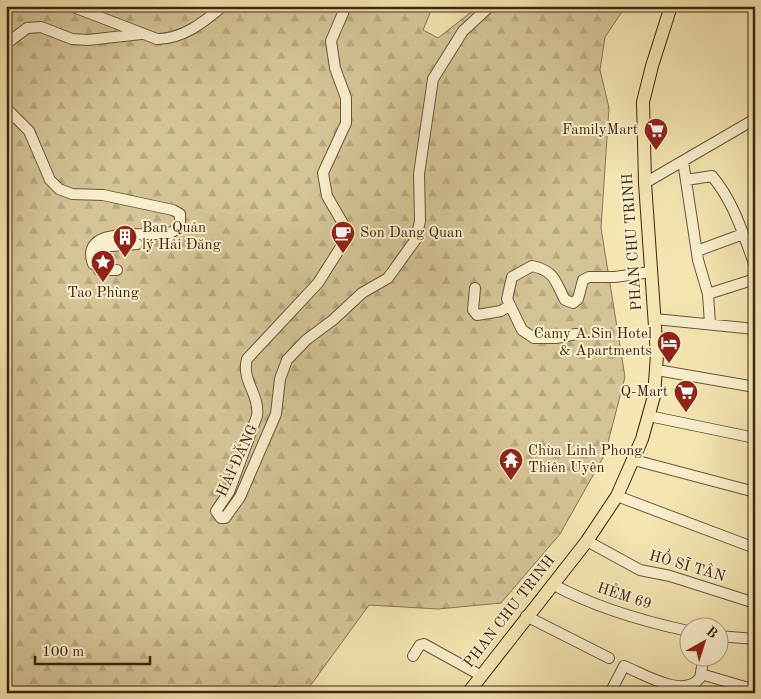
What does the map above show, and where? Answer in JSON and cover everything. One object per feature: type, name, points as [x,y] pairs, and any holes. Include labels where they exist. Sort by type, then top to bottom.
[{"type":"main road","name":"PHAN CHU TRINH","points":[[468,693],[526,616],[587,541],[617,496],[634,460],[649,416],[657,370],[645,183],[643,102],[671,6]]},
{"type":"street","points":[[71,6],[157,39],[170,39],[201,23],[223,6]]},
{"type":"street","name":"HẢI ĐĂNG","points":[[346,6],[331,41],[335,68],[346,98],[346,123],[323,173],[327,196],[345,227],[344,242],[318,284],[247,359],[244,371],[258,406],[257,416],[229,492],[216,511],[221,518],[225,518],[230,513],[240,497],[276,414],[280,378],[287,360],[306,340],[333,320],[362,293],[388,278],[416,239],[420,221],[419,174],[433,79],[463,31],[490,6]]},
{"type":"street","points":[[6,44],[27,28],[41,27],[72,39],[88,40],[142,34]]},
{"type":"street","points":[[6,108],[29,131],[50,180],[59,189],[72,194],[103,195],[173,210],[180,214],[180,227],[170,232],[104,237],[94,244],[91,251],[93,264],[99,266]]},
{"type":"street","points":[[645,183],[755,119]]},
{"type":"street","points":[[683,161],[697,251],[708,294],[710,324]]},
{"type":"street","points":[[686,180],[712,176],[730,203],[755,266]]},
{"type":"street","points":[[697,251],[743,234]]},
{"type":"street","points":[[117,270],[100,270],[98,246],[137,244]]},
{"type":"street","points":[[576,334],[556,338],[534,338],[522,330],[507,299],[512,277],[532,266],[546,269],[556,281],[564,300],[573,303],[578,298],[583,280],[589,277],[615,277],[651,272]]},
{"type":"street","points":[[708,294],[755,279]]},
{"type":"street","points":[[475,288],[472,310],[477,315],[500,312],[509,306]]},
{"type":"street","points":[[655,319],[755,329]]},
{"type":"street","points":[[657,370],[755,387]]},
{"type":"street","points":[[649,416],[755,438]]},
{"type":"street","points":[[634,460],[755,492]]},
{"type":"street","points":[[617,496],[755,548]]},
{"type":"street","name":"HỒ SĨ TÂN","points":[[587,541],[640,570],[670,576],[755,603]]},
{"type":"street","name":"HẺM 69","points":[[552,584],[589,602],[644,620],[678,628]]},
{"type":"street","points":[[526,616],[609,658]]},
{"type":"street","points":[[728,637],[755,639]]},
{"type":"street","points":[[413,656],[420,645],[424,644],[480,675]]},
{"type":"street","points":[[610,693],[624,666],[678,688],[688,687],[697,683],[702,666]]},
{"type":"street","points":[[701,674],[755,690]]},
{"type":"green space","points":[[6,6],[433,6],[423,30],[438,38],[479,6],[626,6],[605,37],[600,70],[609,108],[601,228],[625,377],[605,454],[560,534],[501,603],[438,609],[369,605],[305,693],[6,693]]},
{"type":"place","name":"FamilyMart","points":[[656,151]]},
{"type":"place","name":"Son Dang Quan","points":[[343,254]]},
{"type":"place","name":"Ban Quản lý Hải Đăng","points":[[125,258]]},
{"type":"place","name":"Tao Phùng","points":[[103,283]]},
{"type":"place","name":"Camy A.Sin Hotel & Apartments","points":[[669,364]]},
{"type":"place","name":"Q-Mart","points":[[686,413]]},
{"type":"place","name":"Chùa Linh Phong Thiên Uyên","points":[[511,481]]}]
